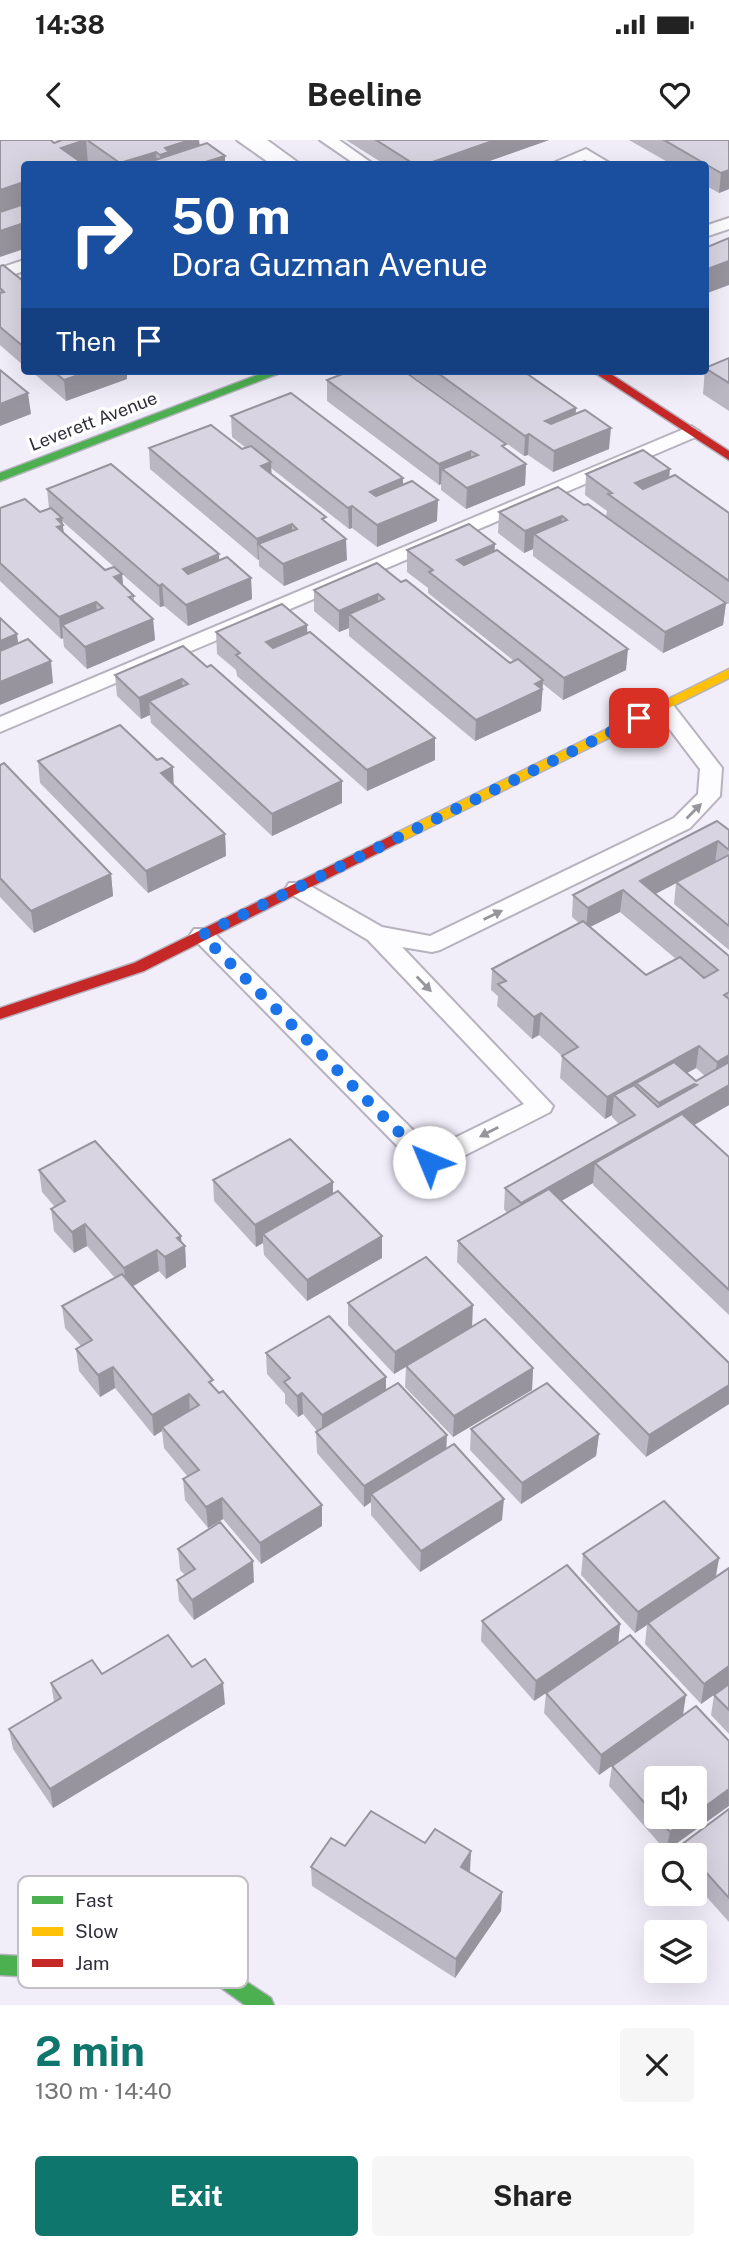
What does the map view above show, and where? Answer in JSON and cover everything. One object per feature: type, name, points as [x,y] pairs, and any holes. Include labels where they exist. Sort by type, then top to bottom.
[{"type":"street","points":[[250,140],[282,161]]},
{"type":"street","name":"Leverett Avenue","points":[[0,477],[268,375]]},
{"type":"street","points":[[604,375],[729,456]]},
{"type":"street","points":[[0,1014],[139,967],[729,673]]},
{"type":"street","points":[[0,1965],[18,1966]]},
{"type":"street","points":[[239,1988],[263,2005]]},
{"type":"lane","points":[[328,140],[360,161]]},
{"type":"lane","points":[[567,161],[586,154],[598,161]]},
{"type":"lane","points":[[0,274],[21,266]]},
{"type":"lane","points":[[0,725],[691,432]]},
{"type":"lane","points":[[376,934],[432,944],[682,823],[709,796],[711,768],[663,706]]},
{"type":"lane","points":[[202,935],[429,1162],[541,1106],[376,934],[298,888]]},
{"type":"building","points":[[0,140],[51,140],[54,143],[62,140],[85,140],[61,148],[79,161],[21,161],[21,183],[0,190]]},
{"type":"building","points":[[87,140],[190,140],[165,148],[169,152],[160,155],[156,152],[127,161],[117,161]]},
{"type":"building","points":[[376,140],[495,140],[436,161],[409,161]]},
{"type":"building","points":[[664,140],[729,140],[729,170],[721,173],[709,166],[709,161],[700,161]]},
{"type":"building","points":[[207,143],[225,156],[209,161],[152,161]]},
{"type":"building","points":[[21,205],[21,224],[0,231],[0,212]]},
{"type":"building","points":[[729,238],[729,261],[709,268],[709,246]]},
{"type":"building","points":[[3,265],[21,279],[21,344],[0,327],[0,293],[4,292],[0,288],[0,266]]},
{"type":"building","points":[[729,358],[729,383],[709,370],[709,366]]},
{"type":"building","points":[[0,370],[28,393],[0,404]]},
{"type":"building","points":[[58,375],[78,375],[64,380]]},
{"type":"building","points":[[340,375],[410,375],[506,444],[502,446],[526,464],[467,488],[442,469],[478,455],[471,451],[439,464],[327,380]]},
{"type":"building","points":[[441,375],[529,375],[576,408],[545,421],[551,424],[585,410],[611,428],[554,451],[529,434],[525,436]]},
{"type":"building","points":[[291,393],[403,478],[370,492],[376,496],[412,481],[438,500],[377,525],[352,506],[348,508],[231,416]]},
{"type":"building","points":[[211,425],[242,449],[251,446],[271,462],[261,466],[326,517],[322,519],[346,539],[283,564],[258,544],[297,529],[292,524],[257,539],[149,448]]},
{"type":"building","points":[[643,450],[670,469],[635,483],[643,489],[675,475],[729,513],[729,581],[608,494],[612,493],[586,474]]},
{"type":"building","points":[[111,464],[219,554],[183,569],[188,574],[227,557],[251,578],[186,605],[162,584],[159,586],[47,489]]},
{"type":"building","points":[[558,487],[584,505],[588,504],[726,603],[665,632],[534,534],[567,520],[562,516],[525,531],[499,512]]},
{"type":"building","points":[[25,499],[40,512],[51,508],[62,518],[57,519],[63,525],[57,527],[105,570],[114,567],[122,574],[114,577],[134,596],[129,597],[153,619],[85,647],[62,625],[103,608],[96,602],[59,617],[0,563],[0,508]]},
{"type":"building","points":[[469,524],[495,544],[457,560],[464,565],[497,550],[628,649],[564,678],[429,572],[433,570],[407,550]]},
{"type":"building","points":[[377,563],[401,582],[406,580],[510,663],[518,659],[543,680],[535,684],[542,689],[476,720],[349,614],[384,599],[378,594],[339,611],[314,590]]},
{"type":"building","points":[[282,604],[307,625],[266,642],[273,648],[310,632],[435,738],[367,770],[236,655],[240,653],[216,632]]},
{"type":"building","points":[[0,618],[17,634],[0,641]]},
{"type":"building","points":[[28,639],[51,661],[0,682],[0,651]]},
{"type":"building","points":[[183,646],[207,667],[211,665],[342,781],[272,814],[149,701],[188,684],[182,679],[139,698],[115,675]]},
{"type":"building","points":[[120,725],[157,760],[162,758],[173,767],[161,773],[225,834],[146,871],[38,761]]},
{"type":"building","points":[[4,763],[111,874],[31,911],[0,878],[0,765]]},
{"type":"building","points":[[717,821],[729,830],[729,850],[718,841],[640,881],[729,956],[729,992],[724,995],[729,999],[729,1055],[717,1062],[699,1046],[607,1097],[562,1056],[578,1047],[541,1013],[534,1017],[498,984],[506,981],[492,969],[583,921],[646,975],[680,957],[704,978],[718,970],[623,890],[588,908],[573,895]]},
{"type":"building","points":[[729,855],[729,926],[676,882]]},
{"type":"building","points":[[674,1062],[696,1081],[729,1062],[729,1085],[521,1203],[505,1188],[635,1115],[614,1095],[634,1085],[658,1107],[697,1085],[694,1084],[659,1103],[636,1083]]},
{"type":"building","points":[[682,1114],[729,1157],[729,1290],[595,1163]]},
{"type":"building","points":[[290,1139],[333,1182],[255,1225],[213,1180]]},
{"type":"building","points":[[95,1141],[181,1236],[177,1238],[185,1246],[165,1257],[157,1250],[124,1268],[85,1224],[72,1232],[51,1209],[65,1201],[39,1170]]},
{"type":"building","points":[[549,1189],[729,1363],[729,1385],[649,1435],[458,1241]]},
{"type":"building","points":[[338,1191],[382,1236],[307,1280],[263,1234]]},
{"type":"building","points":[[426,1257],[473,1305],[395,1352],[348,1303]]},
{"type":"building","points":[[122,1274],[213,1380],[209,1382],[219,1393],[223,1391],[322,1505],[260,1543],[222,1498],[206,1507],[183,1479],[199,1470],[162,1427],[199,1405],[189,1394],[152,1415],[113,1367],[98,1375],[76,1349],[92,1340],[62,1306]]},
{"type":"building","points":[[329,1316],[386,1377],[322,1415],[302,1393],[297,1396],[284,1382],[290,1378],[266,1353]]},
{"type":"building","points":[[485,1319],[533,1368],[454,1416],[406,1366]]},
{"type":"building","points":[[398,1383],[447,1435],[364,1486],[316,1432]]},
{"type":"building","points":[[547,1383],[599,1434],[522,1483],[471,1429]]},
{"type":"building","points":[[454,1444],[504,1499],[421,1551],[371,1494]]},
{"type":"building","points":[[664,1501],[719,1558],[638,1612],[583,1554]]},
{"type":"building","points":[[220,1522],[253,1561],[192,1600],[177,1580],[195,1569],[178,1549]]},
{"type":"building","points":[[567,1565],[620,1624],[536,1681],[482,1621]]},
{"type":"building","points":[[729,1568],[729,1666],[704,1684],[648,1623]]},
{"type":"building","points":[[168,1635],[192,1667],[205,1659],[223,1683],[50,1789],[9,1729],[61,1698],[51,1683],[92,1660],[102,1674]]},
{"type":"building","points":[[630,1635],[686,1695],[601,1755],[546,1693]]},
{"type":"building","points":[[729,1684],[729,1710],[714,1695]]},
{"type":"building","points":[[696,1706],[729,1741],[729,1789],[707,1805],[707,1766],[644,1766],[644,1802],[612,1766]]},
{"type":"building","points":[[729,1809],[729,1898],[707,1873],[707,1843],[684,1843],[702,1829],[707,1829],[707,1826]]},
{"type":"building","points":[[371,1811],[425,1843],[435,1829],[471,1851],[461,1867],[502,1892],[456,1959],[311,1867],[331,1838],[345,1846]]},
{"type":"traffic: fast","points":[[0,477],[268,375]]},
{"type":"traffic: fast","points":[[0,1965],[18,1966]]},
{"type":"traffic: fast","points":[[239,1988],[263,2005]]},
{"type":"traffic: slow","points":[[395,839],[729,673]]},
{"type":"traffic: jam","points":[[604,375],[729,456]]},
{"type":"traffic: jam","points":[[0,1014],[139,967],[395,839]]},
{"type":"route","points":[[429,1162],[202,935],[639,718]]}]
